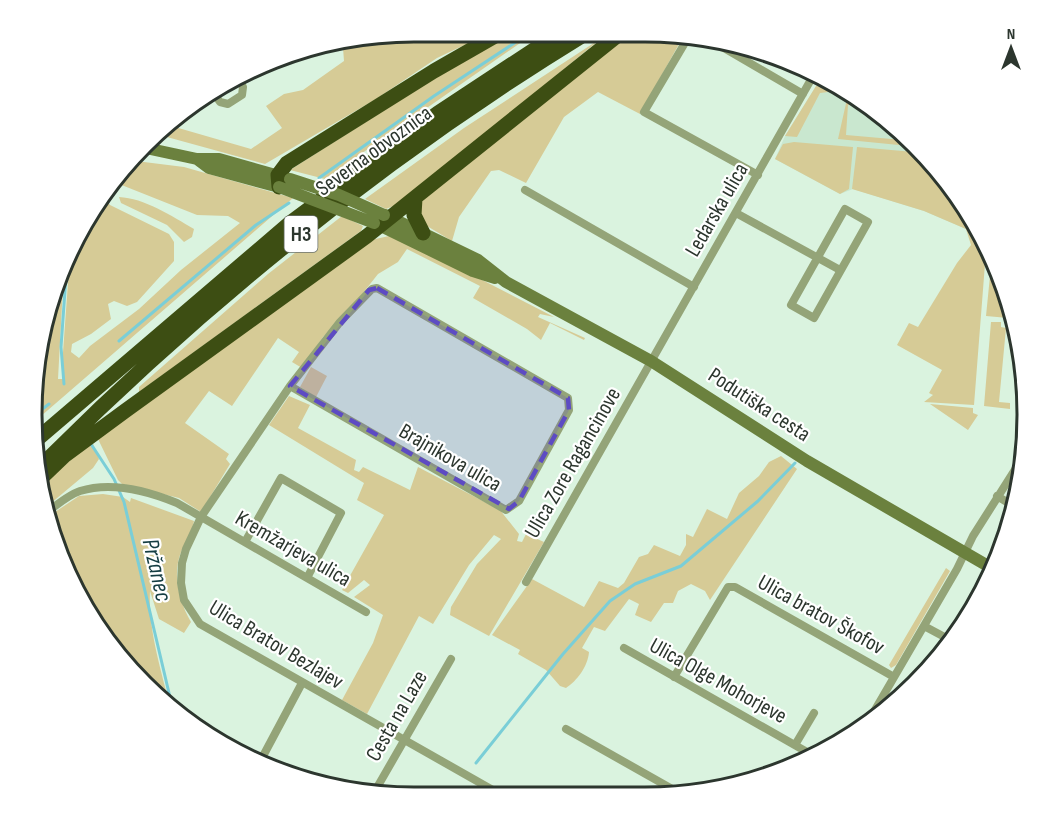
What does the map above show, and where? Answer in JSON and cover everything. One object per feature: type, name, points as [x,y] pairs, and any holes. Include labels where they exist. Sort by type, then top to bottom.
[{"type":"highway","points":[[282,180],[287,163],[485,42]]},
{"type":"highway","name":"Severna obvoznica","points":[[57,422],[242,263],[346,180],[453,103],[546,42]]},
{"type":"highway","name":"Severna obvoznica","points":[[45,462],[152,360],[313,224],[447,124],[573,42]]},
{"type":"highway","points":[[47,473],[64,456],[116,417],[382,220],[416,198],[610,42]]},
{"type":"highway","points":[[416,198],[414,215],[423,233]]},
{"type":"highway","points":[[43,430],[57,422]]},
{"type":"highway","points":[[43,434],[57,422]]},
{"type":"main road","name":"Podutiška cesta","points":[[153,149],[197,159],[209,168],[282,180],[339,195],[473,271],[506,282]]},
{"type":"main road","name":"Podutiška cesta","points":[[382,220],[423,233],[478,260],[506,282],[651,361],[807,461],[986,565]]},
{"type":"street","points":[[684,44],[644,112],[758,175]]},
{"type":"street","points":[[732,53],[803,94]]},
{"type":"street","name":"Ledarska ulica","points":[[651,361],[810,81]]},
{"type":"street","points":[[217,99],[228,104],[235,101],[242,94],[242,84]]},
{"type":"street","points":[[525,190],[694,287]]},
{"type":"street","points":[[845,209],[868,222],[814,318],[791,306],[818,258],[845,209]]},
{"type":"street","points":[[736,213],[840,270]]},
{"type":"street","name":"Brajnikova ulica","points":[[290,386],[501,508],[506,510],[513,507],[569,410],[567,397],[378,288]]},
{"type":"street","name":"Ulica Bratov Bezlajev","points":[[378,288],[369,290],[340,322],[290,386],[201,517],[182,563],[181,583],[184,600],[189,612],[211,631],[487,787]]},
{"type":"street","name":"Ulica Zore Ragancinove","points":[[526,582],[651,361]]},
{"type":"street","points":[[878,704],[997,496],[1012,473]]},
{"type":"street","points":[[245,542],[281,478],[341,513],[307,578]]},
{"type":"street","name":"Kremžarjeva ulica","points":[[54,508],[79,491],[100,488],[151,492],[201,517],[366,612]]},
{"type":"street","points":[[997,496],[1006,502]]},
{"type":"street","name":"Ulica bratov Škofov","points":[[674,677],[728,587],[735,587],[894,677]]},
{"type":"street","points":[[924,626],[943,636]]},
{"type":"street","name":"Ulica Olge Mohorjeve","points":[[624,648],[805,751]]},
{"type":"street","name":"Cesta na Laze","points":[[378,785],[451,659]]},
{"type":"street","points":[[264,755],[303,683]]},
{"type":"street","name":"Ulica Olge Mohorjeve","points":[[795,745],[814,713]]},
{"type":"street","points":[[566,729],[667,786]]},
{"type":"highlighted area","points":[[377,288],[568,398],[569,410],[519,501],[509,509],[290,386],[369,290]]},
{"type":"shaded area","points":[[471,42],[437,58],[376,99],[265,164],[166,137],[177,128],[251,149],[282,128],[266,106],[284,94],[303,90],[344,61],[343,49],[366,45]]},
{"type":"shaded area","points":[[493,42],[522,42],[325,179],[290,170]]},
{"type":"shaded area","points":[[597,42],[401,203],[386,209],[365,199],[464,128]]},
{"type":"shaded area","points":[[619,42],[679,44],[640,114],[598,92],[564,117],[526,183],[499,170],[491,171],[459,217],[452,241],[422,223],[418,207],[422,200]]},
{"type":"shaded area","points":[[817,84],[871,119],[908,151],[940,188],[967,228],[924,211],[853,189],[840,194],[775,159],[785,136]]},
{"type":"shaded area","points":[[816,86],[826,89],[828,92],[820,93],[797,137],[785,136]]},
{"type":"shaded area","points":[[846,102],[851,105],[848,105],[846,135],[896,139],[902,145],[838,139]]},
{"type":"shaded area","points":[[794,142],[853,147],[849,189],[840,194],[775,159],[783,144]]},
{"type":"shaded area","points":[[857,147],[908,152],[940,188],[967,228],[985,263],[974,405],[924,402],[933,395],[929,393],[942,370],[897,345],[909,323],[918,327],[957,263],[971,245],[966,229],[924,211],[852,189]]},
{"type":"shaded area","points":[[140,162],[184,167],[293,198],[42,415],[45,366],[62,295],[63,293],[58,379],[63,379],[68,276],[80,250],[108,203],[169,234],[174,242],[174,261],[137,302],[127,306],[114,301],[108,304],[111,319],[91,334],[72,344],[71,352],[79,358],[90,346],[139,309],[181,270],[240,223],[228,216],[197,215],[121,185]]},
{"type":"shaded area","points":[[119,197],[148,204],[167,213],[194,229],[192,237],[184,242],[167,225],[121,203]]},
{"type":"shaded area","points":[[342,216],[363,226],[361,231],[139,392],[139,387],[268,274]]},
{"type":"shaded area","points":[[389,236],[455,266],[554,317],[540,314],[538,317],[585,338],[584,340],[550,323],[541,340],[527,329],[473,298],[480,286],[407,249],[398,262],[378,274],[348,312],[323,337],[302,368],[292,362],[299,352],[278,338],[232,406],[209,391],[185,423],[229,454],[226,459],[230,464],[201,512],[179,498],[122,484],[118,480],[97,437],[371,240]]},
{"type":"shaded area","points":[[990,275],[1004,318],[986,316]]},
{"type":"shaded area","points":[[991,322],[1001,322],[1001,327],[1006,328],[999,402],[1010,403],[1010,409],[984,406]]},
{"type":"shaded area","points":[[311,367],[327,376],[316,397],[300,387]]},
{"type":"shaded area","points":[[289,396],[310,405],[298,428],[356,460],[354,470],[359,472],[363,467],[410,490],[418,467],[500,510],[519,534],[517,541],[522,542],[526,534],[544,542],[489,636],[450,615],[451,607],[477,564],[501,539],[494,535],[469,565],[433,624],[419,616],[367,714],[342,700],[373,643],[383,615],[354,597],[370,585],[364,580],[348,593],[342,590],[384,515],[357,500],[364,483],[269,425]]},
{"type":"shaded area","points":[[930,404],[973,408],[973,413],[978,415],[968,430]]},
{"type":"shaded area","points":[[92,441],[99,459],[93,468],[53,502],[48,480]]},
{"type":"shaded area","points":[[781,456],[797,469],[710,600],[705,591],[691,584],[678,591],[673,603],[664,603],[651,622],[635,615],[639,604],[629,599],[605,631],[594,627],[582,648],[589,652],[584,668],[566,688],[560,686],[546,670],[518,654],[520,650],[492,635],[532,579],[584,607],[599,581],[618,588],[624,583],[639,557],[648,554],[654,545],[680,556],[686,545],[686,534],[693,537],[707,509],[727,519],[739,493],[759,476],[769,462]]},
{"type":"shaded area","points":[[103,494],[123,497],[130,502],[131,498],[194,521],[181,552],[177,570],[180,597],[191,622],[184,633],[159,619],[150,591],[153,635],[167,693],[134,660],[119,641],[92,601],[70,557],[55,512],[79,496]]},
{"type":"shaded area","points":[[946,568],[950,571],[896,665],[891,668],[889,665]]},
{"type":"waterway","points":[[319,178],[434,96],[516,42]]},
{"type":"waterway","points":[[119,341],[256,225],[289,203]]},
{"type":"waterway","name":"Pržanec","points":[[64,384],[61,347],[65,285]]},
{"type":"waterway","points":[[42,409],[49,404]]},
{"type":"waterway","name":"Pržanec","points":[[91,444],[114,479],[124,502],[170,695]]},
{"type":"waterway","points":[[476,763],[563,654],[610,601],[635,584],[681,566],[758,501],[795,463]]}]
